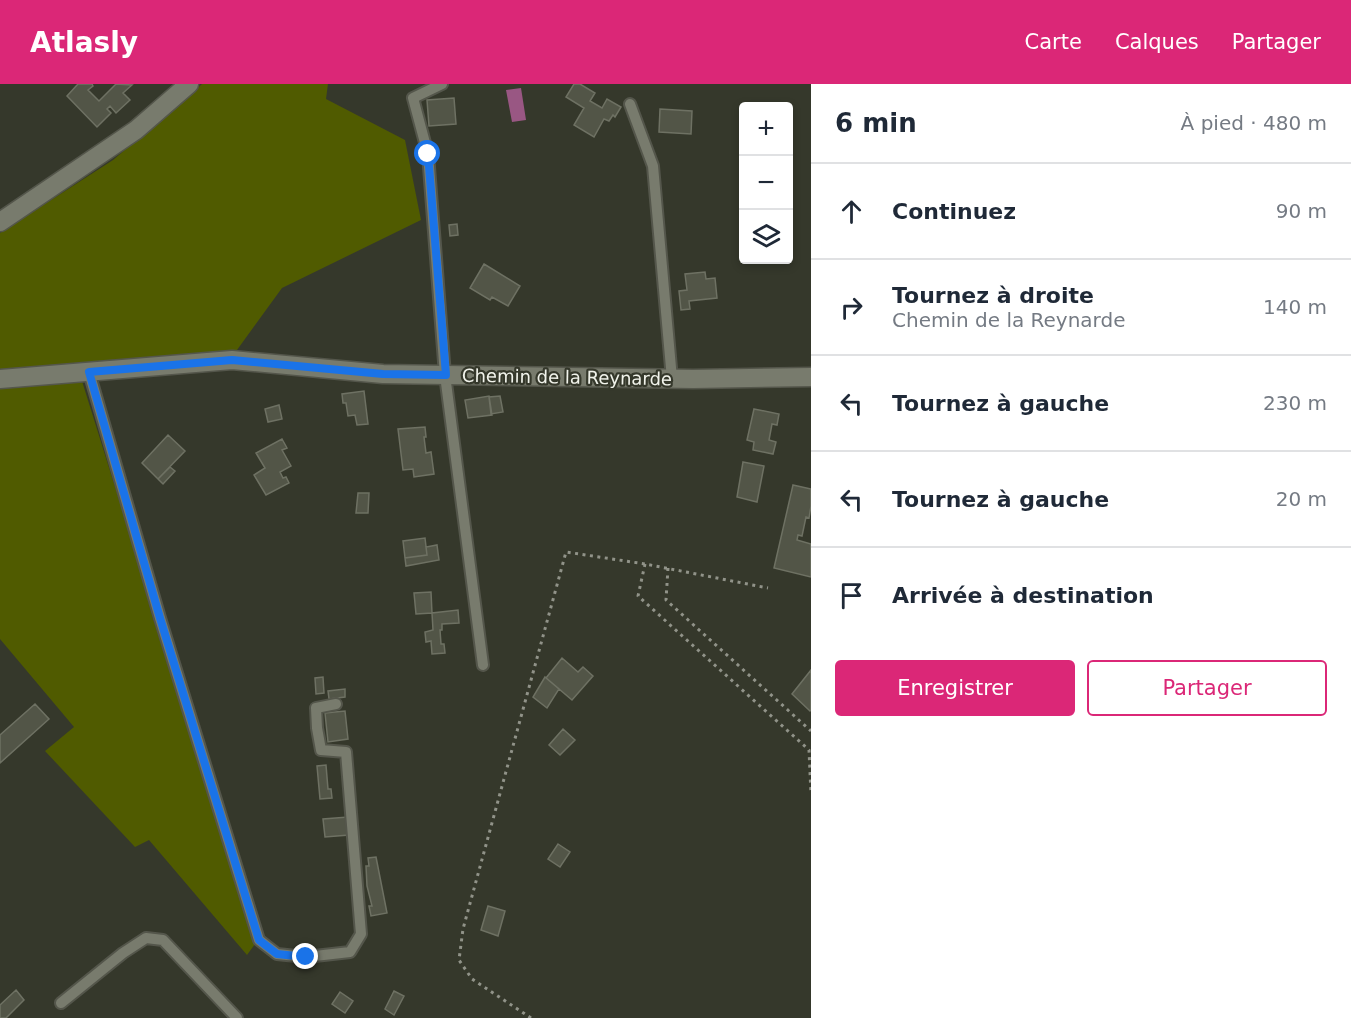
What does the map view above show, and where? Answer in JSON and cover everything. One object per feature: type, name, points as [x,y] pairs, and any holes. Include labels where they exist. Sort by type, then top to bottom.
[{"type":"street","points":[[0,222],[136,130],[189,84]]},
{"type":"street","name":"Chemin de la Reynarde","points":[[0,379],[232,360],[383,374],[672,379],[811,377]]},
{"type":"lane","points":[[442,84],[413,98],[428,154],[446,375],[483,665]]},
{"type":"lane","points":[[630,104],[653,166],[672,379]]},
{"type":"lane","points":[[89,372],[163,629],[259,940],[277,954],[306,957],[350,952],[361,934],[346,752],[321,750],[317,728],[316,708],[336,704]]},
{"type":"lane","points":[[61,1003],[123,953],[146,938],[163,940],[237,1018]]},
{"type":"path","points":[[531,1018],[472,979],[459,960],[463,929],[566,552],[668,568],[768,588]]},
{"type":"path","points":[[645,564],[638,596],[809,750],[811,794]]},
{"type":"path","points":[[668,568],[666,600],[811,731]]},
{"type":"green space","points":[[202,84],[328,84],[326,99],[405,140],[421,220],[282,288],[237,350],[76,363],[0,372],[0,233],[113,160]]},
{"type":"green space","points":[[82,381],[136,554],[151,612],[255,944],[247,955],[149,840],[135,847],[45,751],[74,727],[0,639],[0,388]]},
{"type":"shaded area","points":[[521,88],[526,120],[512,122],[506,90]]},
{"type":"building","points":[[78,84],[92,84],[93,86],[88,90],[99,101],[116,84],[132,85],[123,93],[130,100],[116,113],[110,106],[107,109],[111,113],[97,127],[67,96]]},
{"type":"building","points":[[574,84],[580,84],[595,93],[590,101],[602,108],[607,99],[621,107],[615,117],[613,115],[609,121],[604,119],[594,137],[574,125],[584,108],[566,97]]},
{"type":"building","points":[[454,98],[456,124],[429,126],[427,100]]},
{"type":"building","points":[[660,109],[692,111],[691,134],[659,132]]},
{"type":"building","points":[[457,224],[458,235],[450,236],[449,225]]},
{"type":"building","points":[[484,264],[520,286],[508,306],[492,297],[490,300],[470,288]]},
{"type":"building","points":[[705,272],[706,279],[715,278],[717,298],[689,301],[690,309],[681,310],[679,291],[687,290],[685,274]]},
{"type":"building","points":[[364,391],[368,424],[357,425],[355,415],[348,416],[342,394]]},
{"type":"building","points":[[489,396],[492,415],[468,418],[465,400]]},
{"type":"building","points":[[500,396],[503,412],[491,414],[489,397]]},
{"type":"building","points":[[279,405],[282,419],[268,422],[265,409]]},
{"type":"building","points":[[754,409],[779,414],[777,425],[772,424],[769,440],[776,442],[773,454],[753,450],[754,442],[747,440]]},
{"type":"building","points":[[425,427],[426,453],[431,452],[434,474],[414,477],[413,469],[403,470],[398,429]]},
{"type":"building","points":[[168,435],[185,451],[158,479],[142,463]]},
{"type":"building","points":[[282,439],[287,448],[282,450],[291,466],[280,472],[289,483],[266,495],[254,475],[265,468],[256,453]]},
{"type":"building","points":[[743,462],[764,466],[757,502],[737,497]]},
{"type":"building","points":[[170,467],[175,471],[163,484],[158,479]]},
{"type":"building","points":[[793,485],[811,489],[809,518],[806,517],[802,536],[798,535],[797,540],[811,544],[811,577],[774,568]]},
{"type":"building","points":[[358,493],[369,493],[368,513],[356,513]]},
{"type":"building","points":[[425,538],[427,555],[405,558],[403,541]]},
{"type":"building","points":[[437,545],[439,560],[406,566],[405,558],[427,555],[426,547]]},
{"type":"building","points":[[431,592],[432,613],[416,614],[414,593]]},
{"type":"building","points":[[458,610],[459,623],[442,624],[442,630],[440,630],[441,644],[444,644],[445,653],[432,654],[431,641],[426,642],[425,632],[433,630],[432,613]]},
{"type":"building","points":[[562,658],[578,672],[583,667],[593,676],[572,700],[546,678]]},
{"type":"building","points":[[811,670],[811,710],[810,711],[792,694]]},
{"type":"building","points":[[323,677],[324,693],[316,694],[315,678]]},
{"type":"building","points":[[545,677],[559,689],[547,708],[533,697]]},
{"type":"building","points":[[345,689],[345,697],[329,699],[328,691]]},
{"type":"building","points":[[35,704],[49,719],[0,763],[0,735]]},
{"type":"building","points":[[345,711],[348,739],[328,742],[325,713]]},
{"type":"building","points":[[563,729],[575,740],[560,755],[549,745]]},
{"type":"building","points":[[326,765],[328,789],[331,789],[332,798],[320,799],[317,766]]},
{"type":"building","points":[[348,817],[349,835],[325,837],[323,819]]},
{"type":"building","points":[[558,844],[570,852],[560,867],[548,859]]},
{"type":"building","points":[[376,857],[387,913],[371,916],[369,906],[372,906],[367,886],[366,866],[369,866],[368,858]]},
{"type":"building","points":[[488,906],[505,911],[498,936],[481,930]]},
{"type":"building","points":[[16,990],[24,1000],[6,1018],[0,1018],[0,1005]]},
{"type":"building","points":[[394,991],[404,996],[394,1015],[385,1009]]},
{"type":"building","points":[[340,992],[353,1001],[345,1013],[332,1004]]},
{"type":"route","points":[[306,957],[277,954],[259,940],[160,618],[89,372],[232,360],[383,374],[446,375],[428,154]]}]
